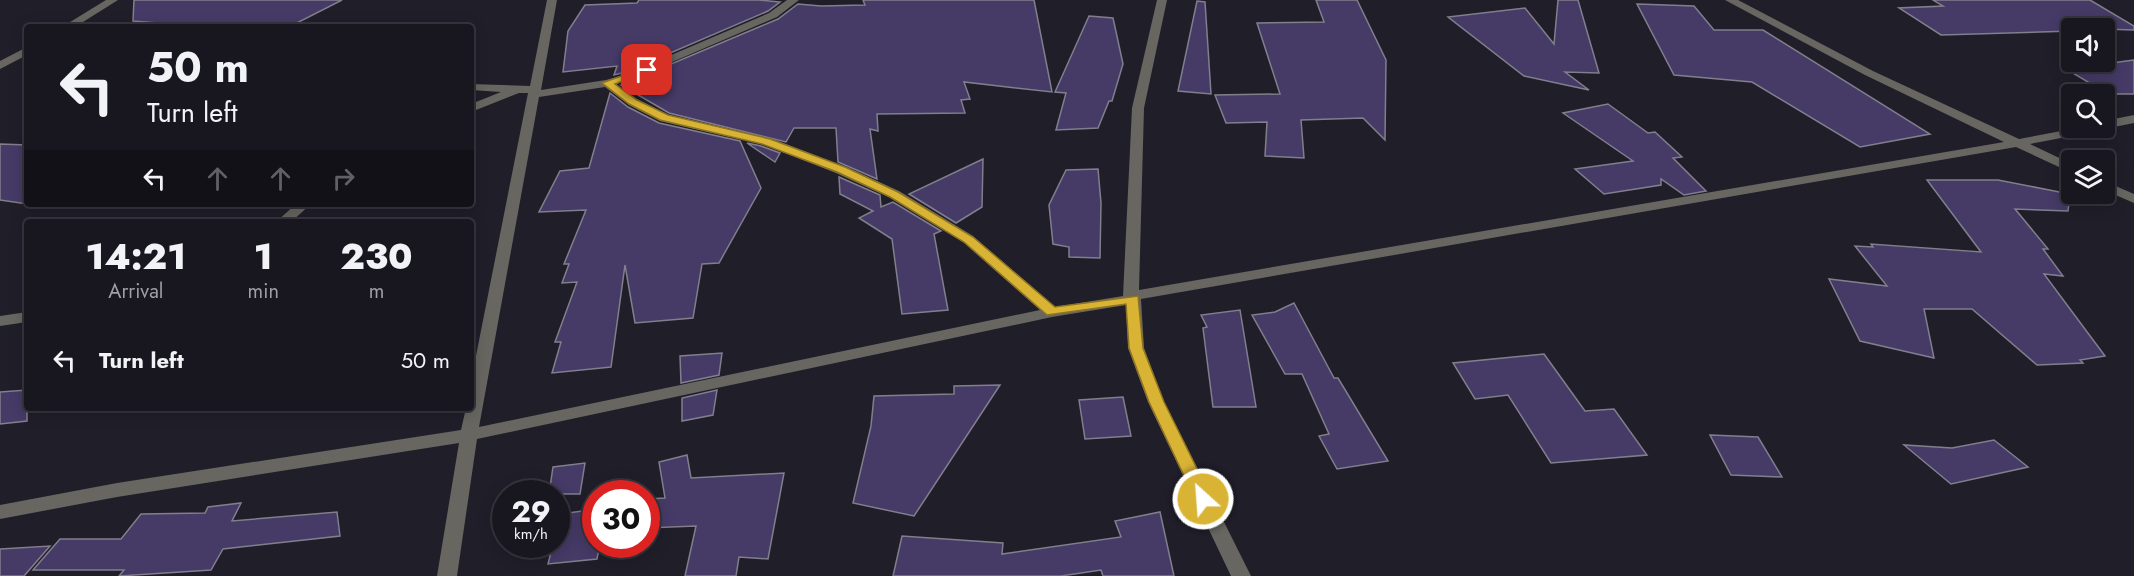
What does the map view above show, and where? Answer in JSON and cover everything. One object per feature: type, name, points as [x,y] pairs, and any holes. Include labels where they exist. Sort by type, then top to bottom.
[{"type":"street","points":[[72,24],[113,0]]},
{"type":"street","points":[[474,409],[552,0]]},
{"type":"street","points":[[474,87],[536,92],[607,83],[693,52],[773,15],[794,0]]},
{"type":"street","points":[[1162,0],[1138,108],[1132,298],[1136,348],[1156,402],[1241,576]]},
{"type":"street","points":[[1730,0],[1869,73],[2061,164]]},
{"type":"street","points":[[0,66],[24,52]]},
{"type":"street","points":[[607,83],[633,102],[664,118],[766,141],[841,170],[894,194],[968,239],[1052,312]]},
{"type":"street","points":[[474,107],[519,89]]},
{"type":"street","points":[[2115,123],[2134,119]]},
{"type":"street","points":[[0,512],[117,490],[469,435],[1052,312],[2061,134]]},
{"type":"street","points":[[2115,190],[2134,199]]},
{"type":"street","points":[[286,219],[300,207]]},
{"type":"street","points":[[0,321],[24,317]]},
{"type":"street","points":[[447,576],[474,411]]},
{"type":"building","points":[[134,0],[342,0],[295,24],[170,24],[133,21]]},
{"type":"building","points":[[639,0],[780,2],[768,11],[626,72],[614,75],[617,66],[563,72],[568,31],[585,5],[637,3]]},
{"type":"building","points":[[863,0],[1034,0],[1052,92],[964,82],[970,99],[961,100],[965,113],[877,114],[878,131],[870,129],[877,179],[838,162],[836,128],[794,128],[786,142],[669,113],[621,85],[778,19],[798,4],[865,5]]},
{"type":"building","points":[[1316,0],[1357,0],[1386,60],[1385,140],[1363,118],[1301,120],[1304,158],[1265,156],[1267,122],[1226,123],[1215,95],[1280,94],[1257,23],[1324,22]]},
{"type":"building","points":[[1558,0],[1578,0],[1599,73],[1565,72],[1589,90],[1524,76],[1448,17],[1525,8],[1554,44]]},
{"type":"building","points":[[1933,0],[2090,0],[2134,26],[2134,30],[2115,29],[2115,18],[2061,18],[2061,31],[1941,35],[1899,8],[1943,6]]},
{"type":"building","points":[[1197,1],[1205,2],[1211,94],[1178,91]]},
{"type":"building","points":[[1637,4],[1694,6],[1714,30],[1763,30],[1930,134],[1860,147],[1752,82],[1674,75]]},
{"type":"building","points":[[1089,16],[1113,18],[1123,64],[1112,101],[1109,101],[1098,128],[1056,130],[1066,93],[1055,92]]},
{"type":"building","points":[[2134,60],[2134,94],[2115,94],[2115,84],[2091,84],[2071,72],[2115,72],[2115,63]]},
{"type":"building","points":[[610,93],[628,107],[659,123],[740,141],[761,188],[719,263],[702,264],[693,318],[635,323],[625,265],[611,367],[552,373],[561,342],[555,342],[577,282],[562,283],[569,264],[564,264],[586,210],[539,212],[560,171],[589,168]]},
{"type":"building","points":[[1608,104],[1648,133],[1655,132],[1682,157],[1673,158],[1706,191],[1684,195],[1661,179],[1661,185],[1604,194],[1575,169],[1633,161],[1563,113]]},
{"type":"building","points":[[747,143],[761,146],[780,153],[775,162]]},
{"type":"building","points":[[0,144],[24,145],[24,204],[0,200]]},
{"type":"building","points":[[983,159],[982,207],[956,223],[909,194]]},
{"type":"building","points":[[1098,169],[1101,203],[1100,258],[1069,257],[1069,247],[1053,244],[1049,205],[1066,170]]},
{"type":"building","points":[[839,177],[880,195],[881,207],[893,202],[941,231],[934,234],[948,310],[902,314],[892,239],[859,218],[873,211],[840,194]]},
{"type":"building","points":[[1927,180],[1998,180],[2061,192],[2061,204],[2069,204],[2068,211],[2015,209],[2048,249],[2043,249],[2063,276],[2044,274],[2105,356],[2080,360],[2083,363],[2037,365],[1972,309],[1924,309],[1934,358],[1860,341],[1829,279],[1887,286],[1855,246],[1873,247],[1871,244],[1981,252]]},
{"type":"building","points":[[1294,303],[1334,378],[1338,378],[1388,461],[1337,469],[1319,436],[1329,434],[1302,374],[1285,374],[1252,315],[1275,312]]},
{"type":"building","points":[[1240,310],[1256,407],[1213,407],[1203,328],[1207,327],[1201,315]]},
{"type":"building","points":[[722,353],[719,375],[681,383],[680,356]]},
{"type":"building","points":[[1544,354],[1585,411],[1614,409],[1647,455],[1551,463],[1508,395],[1475,399],[1453,363]]},
{"type":"building","points":[[1000,385],[914,516],[853,503],[871,426],[874,396],[954,394],[954,386]]},
{"type":"building","points":[[24,390],[24,411],[27,411],[27,421],[0,424],[0,392]]},
{"type":"building","points":[[717,390],[713,415],[682,421],[682,398]]},
{"type":"building","points":[[1123,397],[1131,436],[1085,439],[1079,400]]},
{"type":"building","points":[[1710,435],[1758,437],[1782,477],[1731,475]]},
{"type":"building","points":[[1994,440],[2028,467],[1951,484],[1904,445],[1952,448]]},
{"type":"building","points":[[687,455],[691,478],[784,473],[768,559],[739,557],[736,576],[685,576],[696,526],[660,527],[660,498],[665,498],[659,462]]},
{"type":"building","points":[[585,463],[580,494],[570,494],[570,480],[551,480],[553,467]]},
{"type":"building","points":[[241,503],[232,521],[337,512],[340,536],[223,549],[211,570],[119,576],[124,570],[33,570],[60,539],[121,539],[141,514],[205,513],[208,507]]},
{"type":"building","points":[[582,511],[582,558],[597,559],[548,564],[550,558],[570,558],[570,513]]},
{"type":"building","points":[[1160,512],[1174,576],[1103,576],[1101,570],[1061,576],[893,576],[902,536],[1003,543],[1002,554],[1121,537],[1115,521]]},
{"type":"building","points":[[50,546],[24,576],[0,576],[0,549]]},
{"type":"route","points":[[647,70],[607,83],[633,102],[664,118],[704,129],[766,141],[841,170],[894,194],[968,239],[1052,312],[1133,299],[1136,348],[1156,402],[1203,499]]}]
